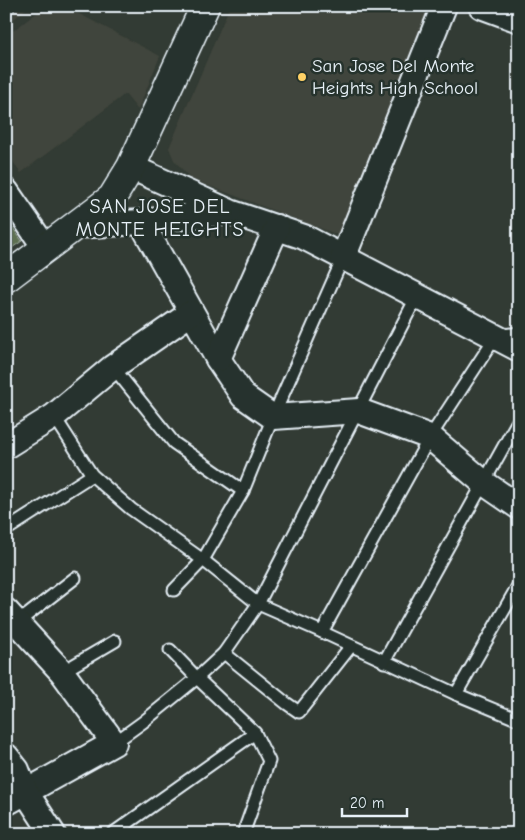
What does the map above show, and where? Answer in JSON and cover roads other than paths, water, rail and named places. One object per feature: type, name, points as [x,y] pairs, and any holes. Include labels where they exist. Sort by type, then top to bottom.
[{"type":"street","points":[[6,278],[112,198],[131,167],[206,6]]},
{"type":"street","points":[[343,258],[444,6]]},
{"type":"street","points":[[481,6],[519,20]]},
{"type":"street","points":[[131,167],[230,212],[304,237],[417,296],[508,335],[519,349]]},
{"type":"street","points":[[6,192],[46,249]]},
{"type":"street","points":[[76,226],[141,222],[230,212]]},
{"type":"street","points":[[141,222],[191,313],[218,359],[243,396],[273,417],[359,411],[430,437],[484,483],[519,507]]},
{"type":"street","points":[[218,359],[277,227]]},
{"type":"street","points":[[6,446],[54,416],[113,367],[191,313]]},
{"type":"street","points":[[12,617],[62,672],[114,743],[16,797]]},
{"type":"street","points":[[6,756],[17,770],[16,797],[52,834]]},
{"type":"lane","points":[[174,590],[202,560],[243,491],[273,417],[343,258]]},
{"type":"lane","points":[[114,743],[144,722],[224,653],[258,604],[417,296]]},
{"type":"lane","points":[[322,632],[430,437],[508,335]]},
{"type":"lane","points":[[113,367],[174,443],[243,491]]},
{"type":"lane","points":[[54,416],[92,475],[131,509],[202,560],[258,604],[384,662],[519,720]]},
{"type":"lane","points":[[384,662],[519,419]]},
{"type":"lane","points":[[6,530],[92,475]]},
{"type":"lane","points":[[12,617],[75,578]]},
{"type":"lane","points":[[456,694],[519,584]]},
{"type":"lane","points":[[62,672],[115,641]]},
{"type":"lane","points":[[224,653],[300,712],[351,646]]},
{"type":"lane","points":[[170,650],[255,733],[269,761],[242,834]]},
{"type":"lane","points":[[112,834],[255,733]]},
{"type":"place","name":"San Jose Del Monte Heights High School","points":[[302,77]]},
{"type":"district","name":"SAN JOSE DEL MONTE HEIGHTS","points":[[160,218]]}]
